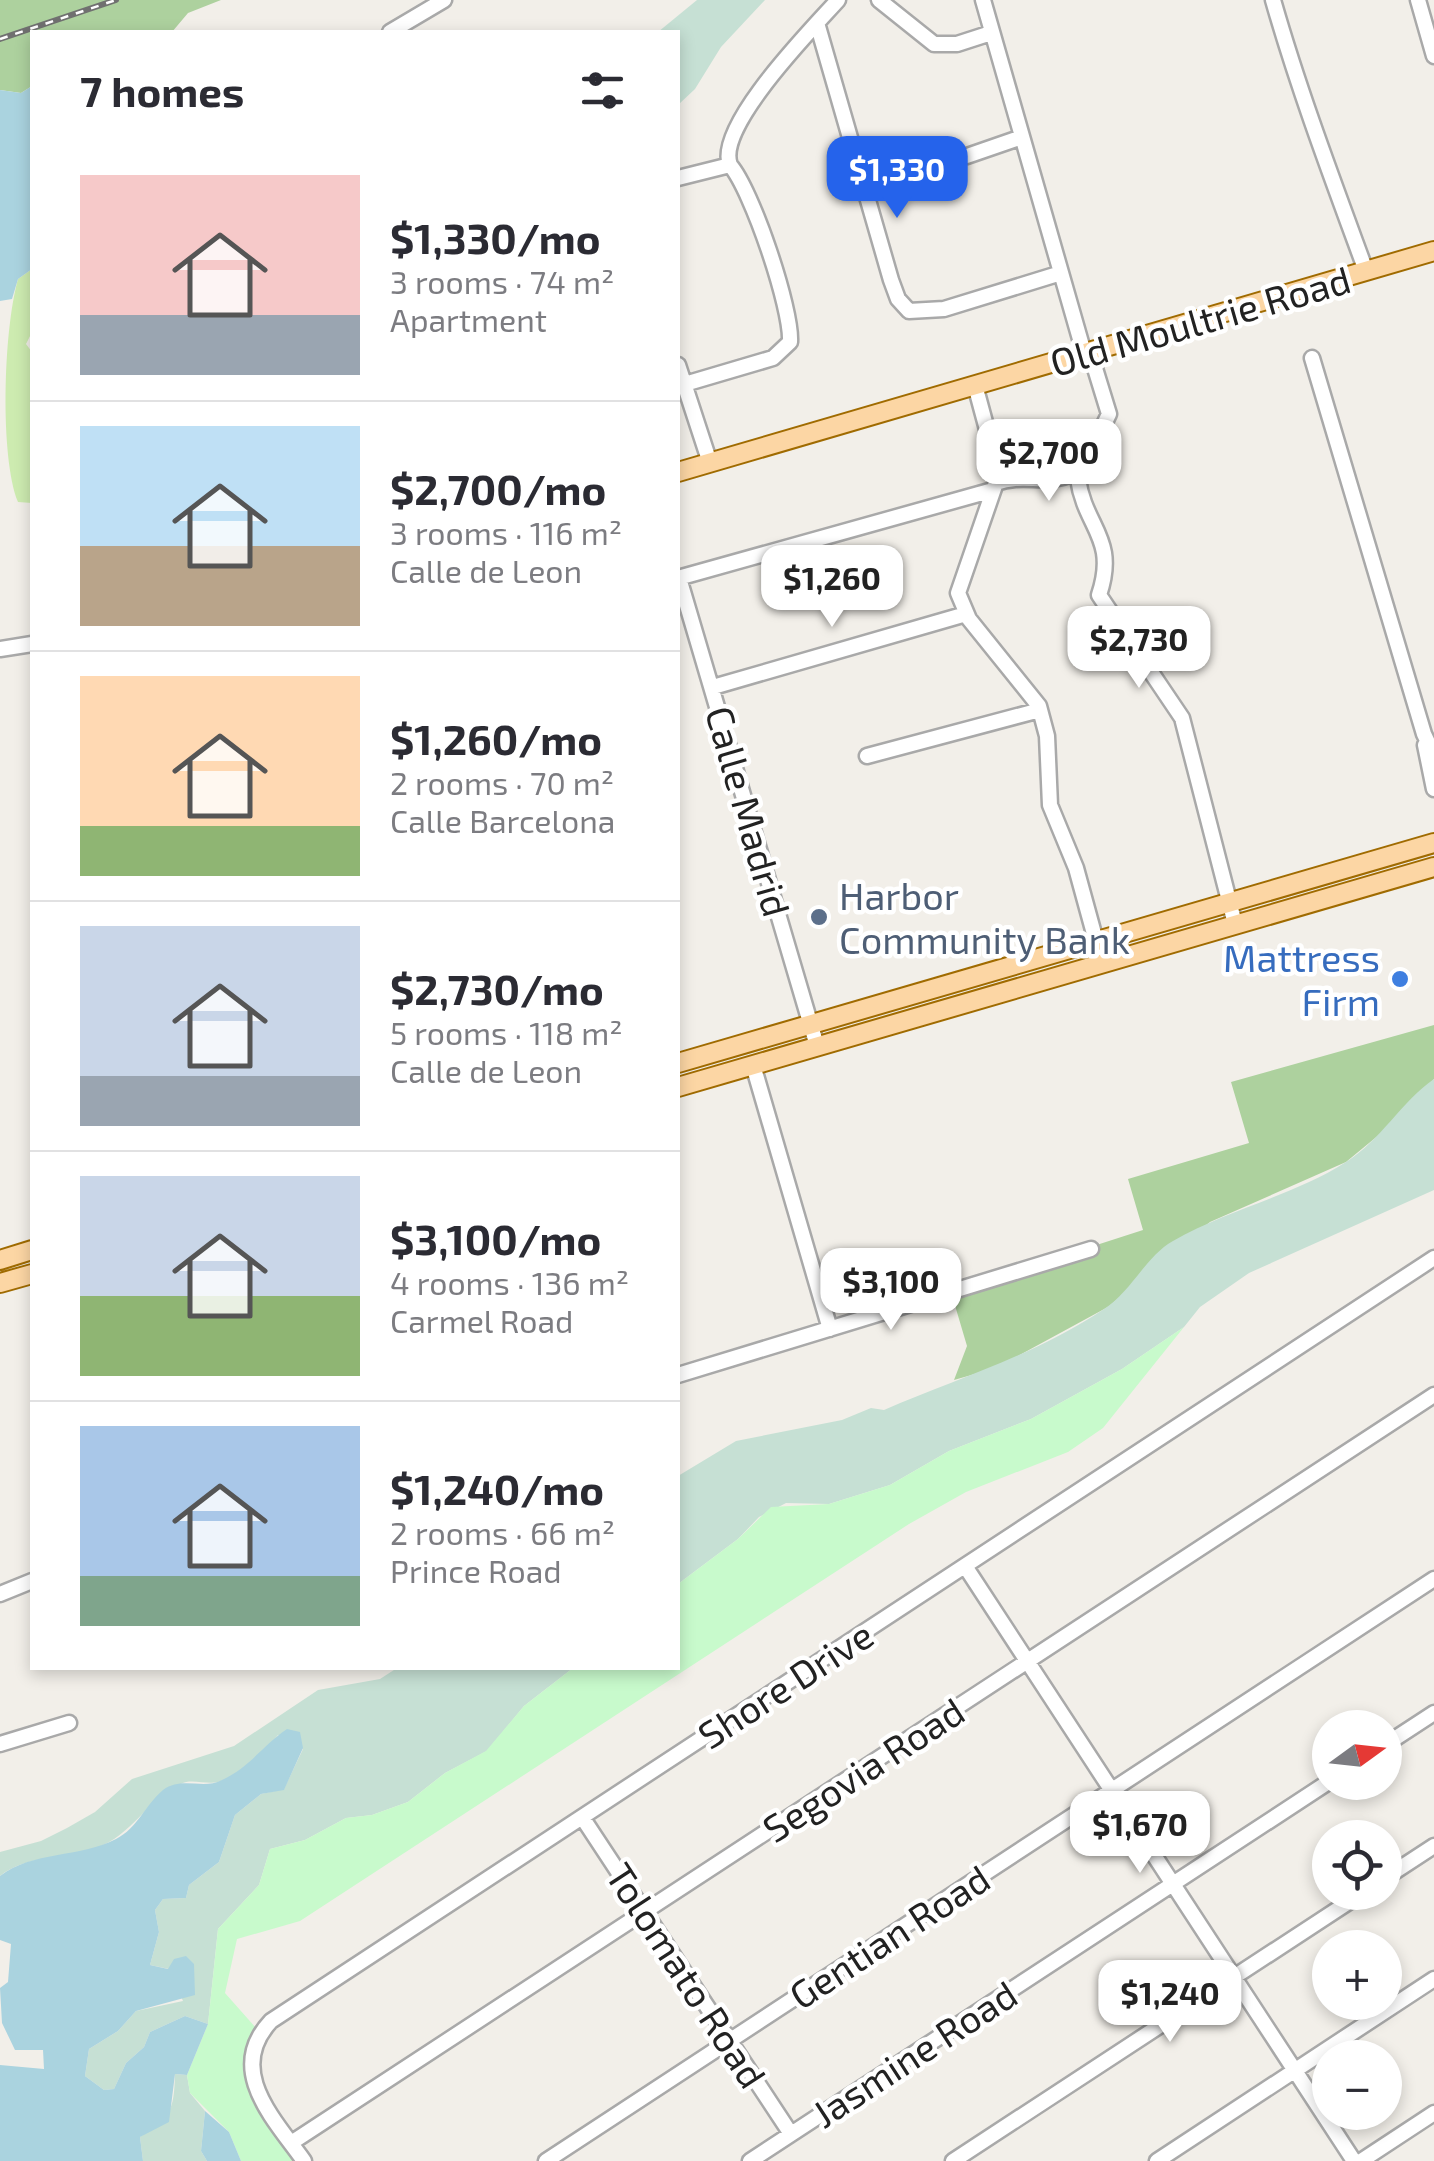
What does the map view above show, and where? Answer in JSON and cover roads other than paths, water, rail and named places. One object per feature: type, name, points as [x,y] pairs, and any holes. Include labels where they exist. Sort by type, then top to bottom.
[{"type":"main road","name":"Old Moultrie Road","points":[[680,471],[1434,252]]},
{"type":"main road","points":[[680,1062],[1434,843]]},
{"type":"main road","points":[[680,1086],[1434,867]]},
{"type":"main road","points":[[0,1260],[30,1251]]},
{"type":"main road","points":[[0,1283],[30,1275]]},
{"type":"street","points":[[393,30],[444,0]]},
{"type":"street","points":[[710,463],[680,386],[773,358],[790,342],[755,206],[744,181],[730,165],[728,150],[752,102],[838,0]]},
{"type":"street","points":[[879,0],[934,44],[957,44],[991,33]]},
{"type":"street","points":[[983,0],[1061,273],[1110,414],[1079,470],[1078,485],[1106,550],[1106,572],[1099,595],[1182,718],[1235,924]]},
{"type":"street","points":[[1273,0],[1294,58],[1298,88],[1320,135],[1366,271]]},
{"type":"street","points":[[1418,0],[1434,56]]},
{"type":"street","points":[[817,23],[891,280],[898,299],[909,311],[929,313],[1061,273]]},
{"type":"street","points":[[966,156],[1022,137]]},
{"type":"street","points":[[680,178],[730,165]]},
{"type":"street","points":[[1312,358],[1424,734],[1434,788]]},
{"type":"street","points":[[975,386],[999,469],[958,588],[966,614],[1040,710],[1047,736],[1050,805],[1076,868],[1102,963]]},
{"type":"street","points":[[680,577],[1017,478],[1055,482],[1079,470]]},
{"type":"street","name":"Calle Madrid","points":[[680,584],[818,1046]]},
{"type":"street","points":[[713,688],[966,614]]},
{"type":"street","points":[[0,649],[30,644]]},
{"type":"street","points":[[866,756],[1040,710]]},
{"type":"street","points":[[1424,734],[1434,755]]},
{"type":"street","points":[[754,1065],[830,1329]]},
{"type":"street","points":[[680,1374],[1091,1248]]},
{"type":"street","name":"Shore Drive","points":[[304,2161],[261,2099],[252,2077],[251,2054],[262,2030],[1434,1258]]},
{"type":"street","name":"Segovia Road","points":[[291,2143],[1434,1394]]},
{"type":"street","points":[[965,1566],[1354,2161]]},
{"type":"street","name":"Gentian Road","points":[[546,2161],[1434,1579]]},
{"type":"street","points":[[0,1594],[30,1582]]},
{"type":"street","points":[[1402,1734],[1434,1713]]},
{"type":"street","points":[[0,1744],[69,1723]]},
{"type":"street","name":"Jasmine Road","points":[[750,2161],[1312,1793]]},
{"type":"street","name":"Tolomato Road","points":[[582,1817],[792,2134]]},
{"type":"street","points":[[1402,1867],[1434,1846]]},
{"type":"street","points":[[953,2161],[1337,1910]]},
{"type":"street","points":[[1158,2161],[1434,1979]]},
{"type":"street","points":[[1362,2161],[1434,2113]]},
{"type":"water","points":[[30,87],[30,270],[18,279],[12,299],[0,301],[0,90],[21,93]]},
{"type":"water","points":[[287,1729],[300,1732],[303,1748],[284,1790],[261,1794],[235,1815],[219,1862],[189,1885],[186,1898],[163,1899],[155,1910],[159,1932],[150,1965],[168,1969],[174,1959],[186,1956],[194,1964],[195,1995],[136,2011],[118,2031],[89,2049],[85,2076],[104,2090],[114,2089],[126,2063],[144,2047],[150,2032],[185,2016],[208,2024],[187,2075],[175,2074],[169,2122],[140,2137],[143,2161],[0,2161],[0,2065],[44,2069],[43,2050],[15,2050],[2,2023],[0,1988],[8,1982],[11,1944],[0,1940],[0,1876],[27,1862],[116,1839],[130,1829],[163,1790],[178,1784],[222,1780],[241,1769]]},
{"type":"water","points":[[205,2111],[229,2132],[241,2161],[207,2161],[201,2151]]},
{"type":"railway","points":[[0,39],[116,0]]},
{"type":"place","name":"Harbor Community Bank","points":[[819,917]]},
{"type":"place","name":"Mattress Firm","points":[[1400,979]]}]
